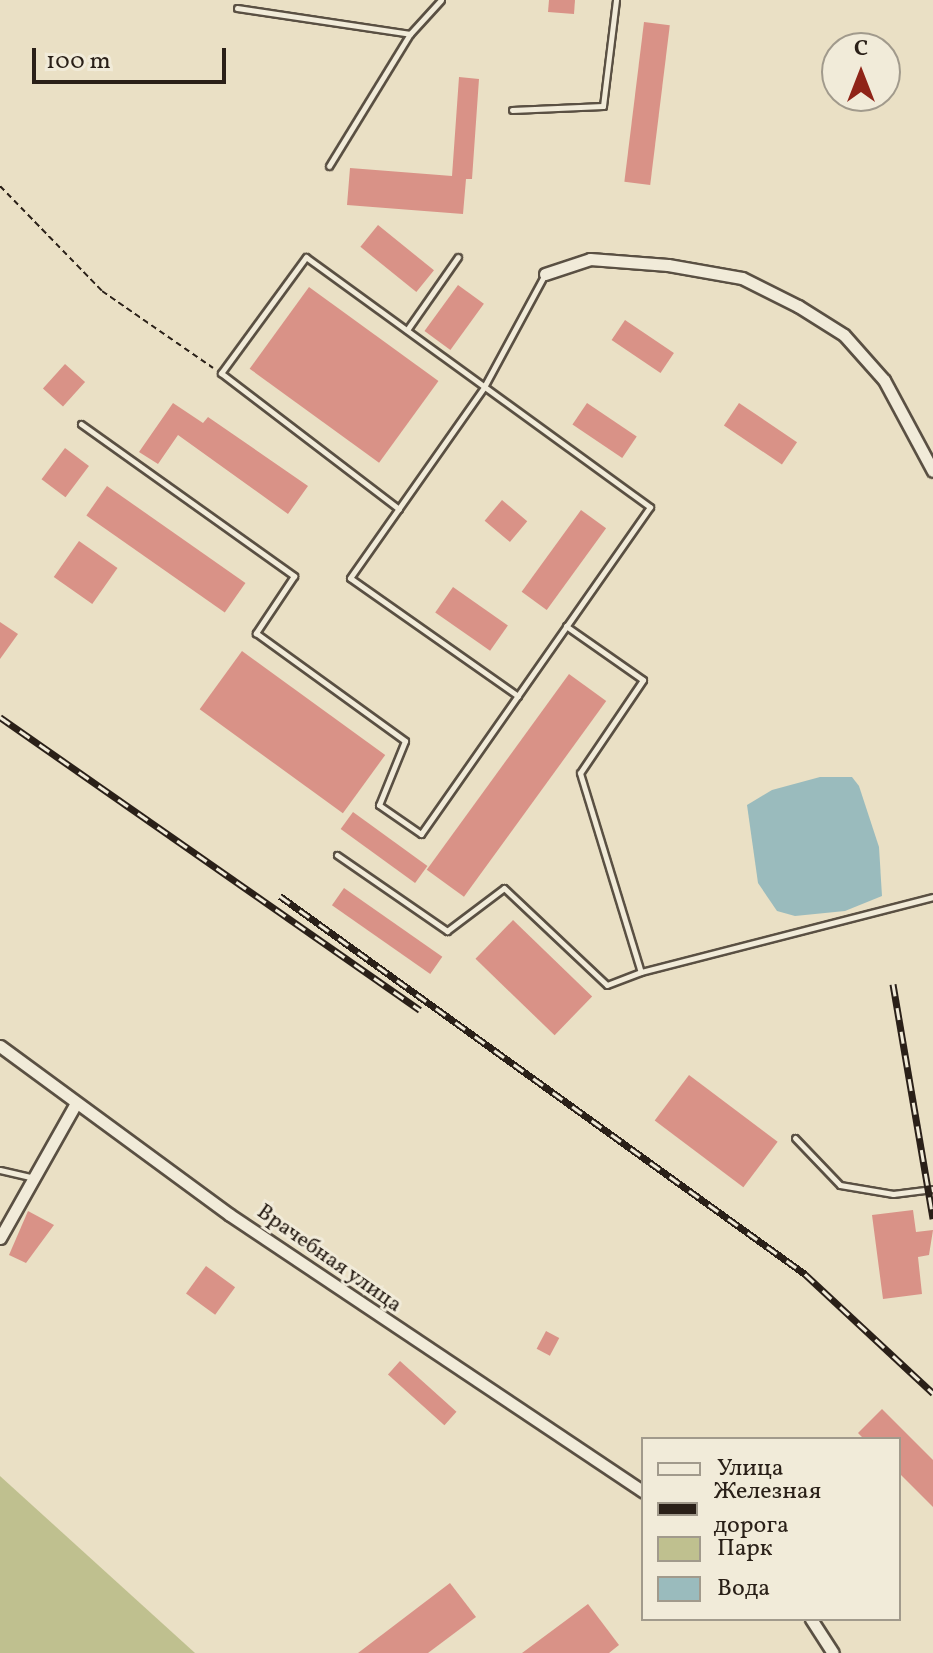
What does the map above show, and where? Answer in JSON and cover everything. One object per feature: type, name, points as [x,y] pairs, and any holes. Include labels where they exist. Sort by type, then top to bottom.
[{"type":"street","points":[[545,274],[590,259],[668,265],[742,278],[798,306],[844,335],[884,380],[933,471]]},
{"type":"street","name":"Врачебная улица","points":[[0,1046],[400,1332],[641,1490]]},
{"type":"street","points":[[0,1238],[30,1177],[76,1103]]},
{"type":"street","points":[[812,1621],[833,1653]]},
{"type":"lane","points":[[329,166],[410,34],[441,0]]},
{"type":"lane","points":[[512,110],[603,106],[616,0]]},
{"type":"lane","points":[[237,8],[410,34]]},
{"type":"lane","points":[[81,424],[294,576],[256,633],[405,741],[379,805],[421,834],[650,507],[306,257],[221,373],[399,509]]},
{"type":"lane","points":[[407,330],[458,257]]},
{"type":"lane","points":[[518,696],[350,578],[484,387],[545,274]]},
{"type":"lane","points":[[566,626],[643,680],[580,773],[641,972]]},
{"type":"lane","points":[[337,855],[447,931],[504,888],[607,985],[641,972],[933,897]]},
{"type":"lane","points":[[795,1138],[840,1185],[893,1194],[933,1189]]},
{"type":"lane","points":[[0,1170],[30,1177]]},
{"type":"path","points":[[0,186],[102,291],[221,373]]},
{"type":"green space","points":[[0,1476],[195,1653],[0,1653]]},
{"type":"water","points":[[820,777],[852,777],[859,786],[879,847],[882,896],[845,911],[795,916],[777,911],[758,883],[747,805],[772,790]]},
{"type":"building","points":[[549,0],[575,0],[574,14],[548,12]]},
{"type":"building","points":[[644,22],[670,25],[650,185],[624,182]]},
{"type":"building","points":[[459,77],[479,79],[472,179],[466,179],[463,214],[347,205],[350,168],[452,176]]},
{"type":"building","points":[[378,225],[434,270],[416,292],[360,247]]},
{"type":"building","points":[[458,285],[484,304],[450,350],[424,331]]},
{"type":"building","points":[[309,287],[438,381],[379,463],[250,369]]},
{"type":"building","points":[[625,320],[674,353],[660,373],[612,340]]},
{"type":"building","points":[[65,364],[85,382],[63,407],[43,389]]},
{"type":"building","points":[[173,403],[203,423],[208,417],[308,486],[288,514],[178,435],[158,464],[139,452]]},
{"type":"building","points":[[587,403],[637,437],[622,458],[572,425]]},
{"type":"building","points":[[739,403],[797,442],[782,465],[724,425]]},
{"type":"building","points":[[65,448],[89,466],[65,497],[42,479]]},
{"type":"building","points":[[107,486],[245,583],[225,612],[86,515]]},
{"type":"building","points":[[502,500],[527,521],[510,542],[485,521]]},
{"type":"building","points":[[581,510],[606,528],[547,610],[522,592]]},
{"type":"building","points":[[79,541],[118,568],[92,604],[54,577]]},
{"type":"building","points":[[453,587],[508,625],[490,651],[435,612]]},
{"type":"building","points":[[0,622],[18,634],[0,659]]},
{"type":"building","points":[[242,651],[385,755],[343,813],[200,709]]},
{"type":"building","points":[[569,674],[606,701],[464,897],[427,870]]},
{"type":"building","points":[[353,812],[427,866],[415,883],[341,829]]},
{"type":"building","points":[[344,888],[442,957],[430,974],[332,905]]},
{"type":"building","points":[[513,920],[592,996],[555,1035],[475,959]]},
{"type":"building","points":[[689,1075],[778,1142],[743,1187],[655,1121]]},
{"type":"building","points":[[913,1210],[916,1232],[933,1230],[929,1255],[918,1257],[922,1294],[883,1299],[872,1215]]},
{"type":"building","points":[[28,1211],[54,1225],[26,1263],[9,1255]]},
{"type":"building","points":[[206,1266],[235,1287],[215,1315],[186,1294]]},
{"type":"building","points":[[546,1331],[559,1338],[550,1356],[537,1349]]},
{"type":"building","points":[[400,1361],[456,1412],[444,1425],[388,1374]]},
{"type":"building","points":[[882,1409],[933,1460],[933,1507],[901,1475],[901,1437],[862,1437],[858,1433]]},
{"type":"building","points":[[450,1583],[476,1617],[428,1653],[358,1653]]},
{"type":"building","points":[[588,1604],[619,1645],[609,1653],[522,1653]]},
{"type":"railway","points":[[0,717],[420,1010]]},
{"type":"railway","points":[[280,896],[805,1274],[933,1393]]},
{"type":"railway","points":[[893,984],[933,1219]]}]
